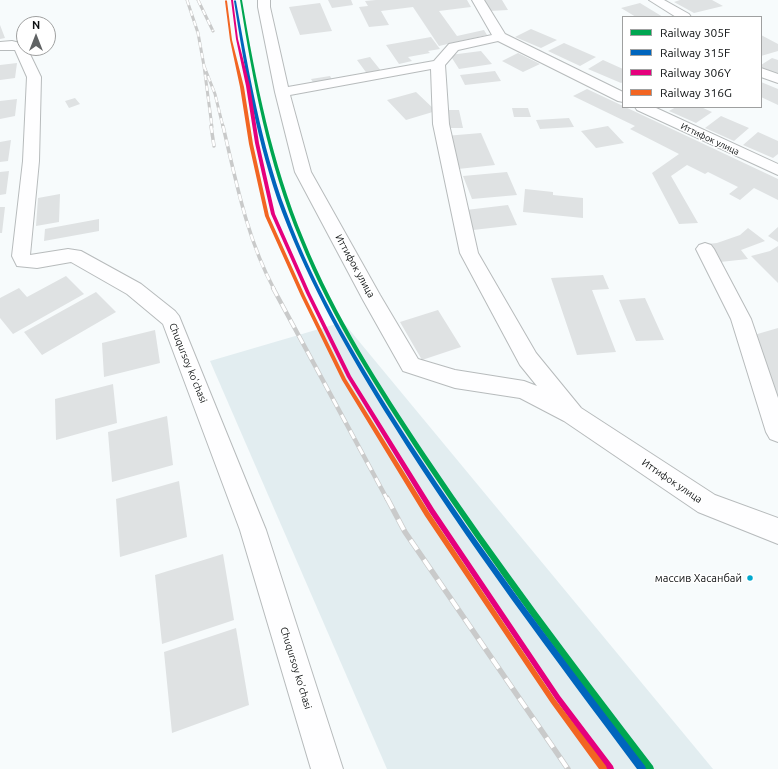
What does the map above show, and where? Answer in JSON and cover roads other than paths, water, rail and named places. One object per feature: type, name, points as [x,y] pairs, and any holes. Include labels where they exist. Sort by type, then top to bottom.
[{"type":"street","name":"Иттифок улица","points":[[264,0],[264,8],[282,92],[303,172],[373,300],[412,365],[455,378],[524,390],[573,415],[707,504],[778,531]]},
{"type":"street","points":[[478,0],[500,38],[622,98]]},
{"type":"street","points":[[655,0],[683,16]]},
{"type":"street","points":[[282,92],[438,64],[454,47],[500,38]]},
{"type":"street","name":"Chuqursoy ko'chasi","points":[[0,46],[12,45],[20,47],[34,77],[31,161],[21,256],[24,261],[32,263],[67,255],[74,256],[134,289],[168,316],[172,321],[254,530],[327,769]]},
{"type":"street","name":"Иттифок улица","points":[[438,64],[441,124],[456,202],[469,253],[528,359],[573,415]]},
{"type":"street","points":[[762,72],[778,79]]},
{"type":"street","name":"Иттифок улица","points":[[644,108],[778,170]]},
{"type":"street","points":[[705,249],[741,319],[778,432]]},
{"type":"railway","points":[[187,0],[198,33],[204,66]]},
{"type":"railway","points":[[198,0],[213,31]]},
{"type":"railway","points":[[204,66],[215,94],[223,127]]},
{"type":"railway","points":[[204,66],[212,127]]},
{"type":"railway","points":[[211,126],[214,146]]},
{"type":"railway","points":[[223,126],[249,230],[256,250],[274,289]]},
{"type":"railway","points":[[273,288],[387,499]]},
{"type":"railway","points":[[387,498],[405,532],[568,769]]},
{"type":"rail line","name":"306Y","points":[[232,0],[237,39],[248,86],[257,143],[273,214],[308,293],[349,377],[432,511],[558,698],[610,769]]},
{"type":"rail line","name":"305F","points":[[241,0],[260,105],[280,182],[302,240],[332,305],[366,367],[404,427],[478,536],[534,614],[650,769]]},
{"type":"rail line","name":"316G","points":[[226,1],[231,40],[242,87],[251,144],[267,216],[303,296],[344,380],[427,514],[553,701],[603,769]]},
{"type":"rail line","name":"315F","points":[[235,1],[244,54],[267,160],[284,212],[297,245],[328,309],[362,371],[446,501],[528,617],[642,769]]},
{"type":"place","name":"массив Хасанбай","points":[[750,578]]}]
